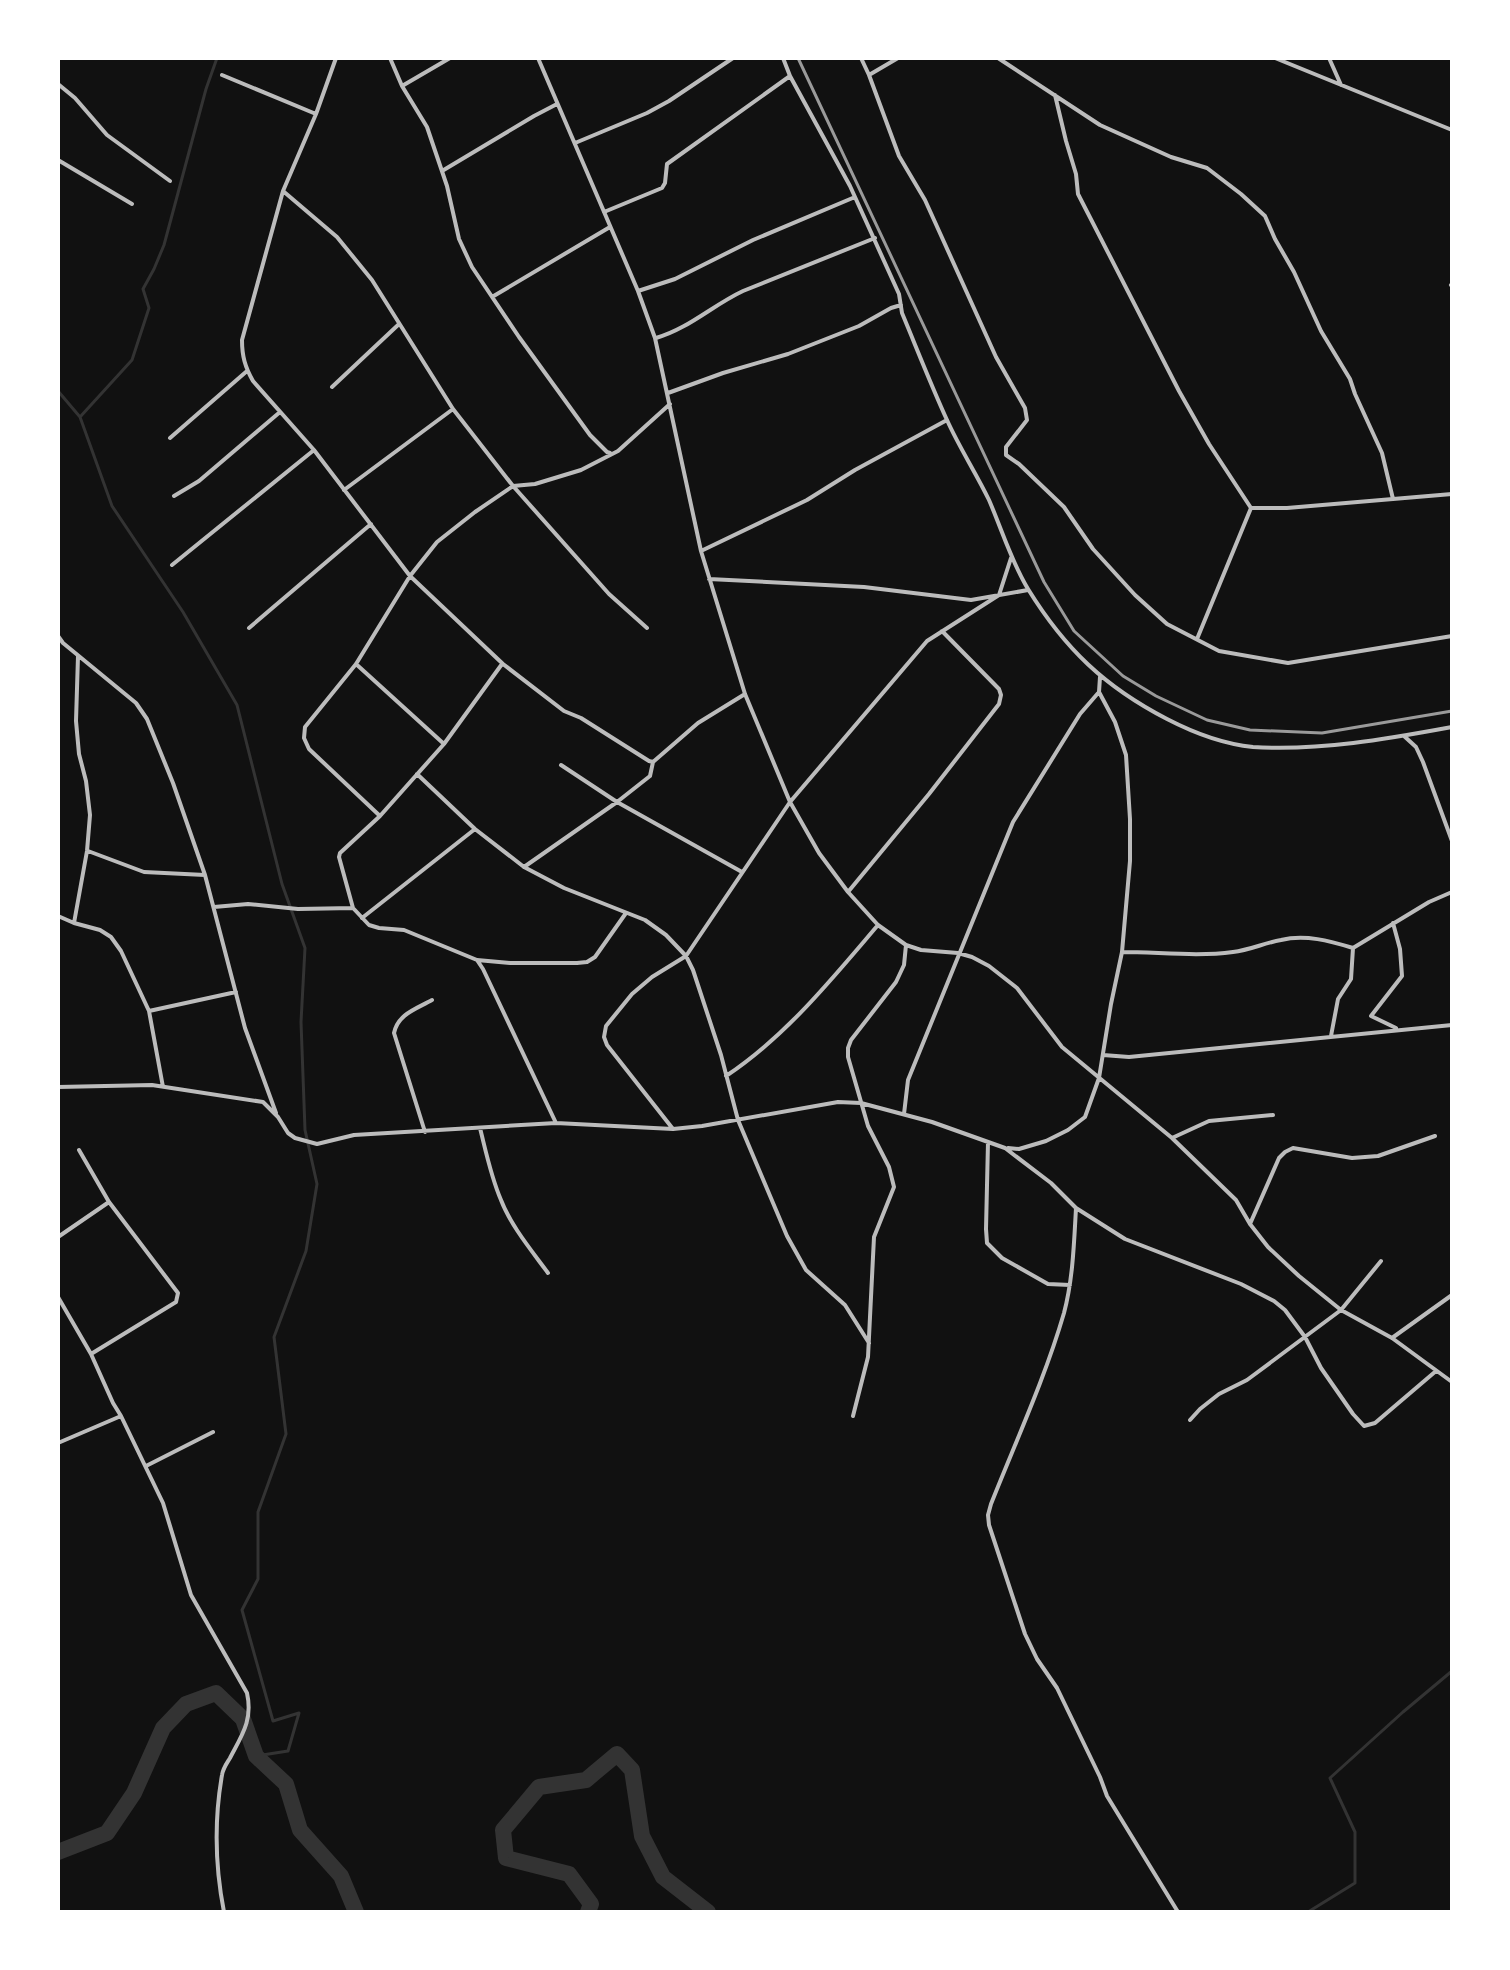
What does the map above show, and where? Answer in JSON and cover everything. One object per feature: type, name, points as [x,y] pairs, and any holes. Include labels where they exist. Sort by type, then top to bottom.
[{"type":"street","points":[[336,58],[283,191],[242,340],[242,356],[247,371],[314,450],[410,576],[503,664],[564,711],[653,762]]},
{"type":"street","points":[[390,58],[402,86],[427,127],[459,239],[472,267],[590,435],[612,453]]},
{"type":"street","points":[[402,86],[450,58]]},
{"type":"street","points":[[538,58],[638,291],[655,338],[701,551],[745,694],[790,802],[819,853],[878,925],[906,945],[972,957],[1017,988],[1062,1047],[1172,1138],[1236,1200],[1268,1247],[1341,1310],[1392,1338],[1452,1382]]},
{"type":"street","points":[[575,143],[647,113],[733,58]]},
{"type":"street","points":[[783,58],[875,238],[899,294],[902,313],[947,420],[989,500],[1011,558],[1028,590],[1068,646],[1100,677],[1141,706],[1198,735],[1252,747],[1325,746],[1452,727]]},
{"type":"street","points":[[861,58],[899,156],[925,200],[996,357],[1025,408],[1027,420],[1006,447],[1006,455],[1064,507],[1093,549],[1135,595],[1167,624],[1219,651],[1288,663],[1452,636]]},
{"type":"street","points":[[869,75],[898,58]]},
{"type":"street","points":[[998,58],[1100,125],[1171,157],[1207,168],[1265,216],[1321,331],[1350,379],[1382,453],[1393,499]]},
{"type":"street","points":[[1275,58],[1452,130]]},
{"type":"street","points":[[1329,58],[1342,87]]},
{"type":"street","points":[[222,75],[316,114]]},
{"type":"street","points":[[604,212],[662,188],[667,164],[790,76]]},
{"type":"street","points":[[58,84],[75,98],[107,135],[170,181]]},
{"type":"street","points":[[1055,95],[1076,174],[1078,194],[1179,391],[1251,508]]},
{"type":"street","points":[[442,171],[557,104]]},
{"type":"street","points":[[58,160],[132,204]]},
{"type":"street","points":[[283,191],[337,237],[372,280],[453,409],[513,486],[609,594],[647,628]]},
{"type":"street","points":[[638,291],[675,279],[753,240],[855,197]]},
{"type":"street","points":[[492,297],[611,227]]},
{"type":"street","points":[[655,338],[670,334],[725,299],[875,238]]},
{"type":"street","points":[[667,394],[788,354],[859,326],[901,305]]},
{"type":"street","points":[[332,387],[398,325]]},
{"type":"street","points":[[170,438],[247,371]]},
{"type":"street","points":[[380,816],[309,749],[304,738],[305,727],[356,664],[410,576],[437,542],[513,486],[535,484],[581,470],[618,451],[670,404]]},
{"type":"street","points":[[344,490],[453,409]]},
{"type":"street","points":[[174,496],[199,481],[280,412]]},
{"type":"street","points":[[701,551],[807,500],[947,420]]},
{"type":"street","points":[[172,565],[314,450]]},
{"type":"street","points":[[1251,508],[1287,508],[1452,494]]},
{"type":"street","points":[[1197,639],[1251,508]]},
{"type":"street","points":[[249,628],[371,524]]},
{"type":"street","points":[[673,1129],[607,1045],[604,1037],[606,1026],[632,994],[686,956],[790,802],[927,641],[999,595],[1011,558]]},
{"type":"street","points":[[709,579],[864,587],[971,600],[1028,590]]},
{"type":"street","points":[[848,892],[999,704],[999,689],[942,631]]},
{"type":"street","points":[[58,636],[60,644],[136,703],[147,719],[205,875],[245,1028],[278,1117],[295,1138],[317,1144],[354,1135],[556,1123],[673,1129],[838,1102],[861,1103],[904,1114],[1005,1148],[1019,1149],[1068,1130],[1085,1117],[1099,1078],[1122,952],[1130,861],[1126,755],[1112,715],[1099,692],[1100,677]]},
{"type":"street","points":[[74,923],[90,815],[76,721],[78,656]]},
{"type":"street","points":[[356,664],[444,744]]},
{"type":"street","points":[[503,664],[444,744],[380,816],[340,853],[353,908],[369,925],[404,930],[477,960],[510,963],[587,962],[595,957],[626,913]]},
{"type":"street","points":[[904,1114],[908,1080],[1013,822],[1080,714],[1099,692]]},
{"type":"street","points":[[524,867],[617,802],[650,776],[653,762],[698,723],[745,694]]},
{"type":"street","points":[[1404,736],[1420,754],[1452,841]]},
{"type":"street","points":[[561,765],[617,802],[742,872]]},
{"type":"street","points":[[417,774],[475,829],[524,867],[564,888],[645,920],[666,935],[686,956],[721,1055],[738,1120],[787,1236],[806,1270],[845,1305],[869,1343]]},
{"type":"street","points":[[362,918],[475,829]]},
{"type":"street","points":[[87,851],[144,872],[205,875]]},
{"type":"street","points":[[1122,952],[1230,953],[1302,937],[1353,948],[1429,902],[1452,892]]},
{"type":"street","points":[[214,907],[248,904],[298,909],[353,908]]},
{"type":"street","points":[[58,916],[100,930],[111,937],[121,951],[149,1011],[163,1087]]},
{"type":"street","points":[[1393,923],[1400,949],[1402,976],[1371,1016],[1398,1029]]},
{"type":"street","points":[[726,1076],[755,1057],[788,1025],[878,925]]},
{"type":"street","points":[[853,1416],[868,1357],[874,1237],[894,1187],[889,1167],[868,1126],[848,1048],[896,982],[904,965],[906,945]]},
{"type":"street","points":[[1331,1036],[1338,999],[1351,979],[1353,948]]},
{"type":"street","points":[[477,960],[556,1123]]},
{"type":"street","points":[[149,1011],[236,992]]},
{"type":"street","points":[[425,1132],[394,1033],[401,1017],[432,1000]]},
{"type":"street","points":[[1103,1055],[1129,1057],[1452,1025]]},
{"type":"street","points":[[58,1087],[152,1085],[263,1102],[278,1117]]},
{"type":"street","points":[[1172,1138],[1209,1121],[1273,1115]]},
{"type":"street","points":[[480,1128],[502,1203],[548,1273]]},
{"type":"street","points":[[1250,1224],[1279,1158],[1293,1148],[1352,1158],[1378,1156],[1435,1136]]},
{"type":"street","points":[[988,1142],[987,1243],[1002,1258],[1048,1284],[1070,1285]]},
{"type":"street","points":[[1005,1148],[1051,1183],[1076,1208],[1125,1239],[1241,1284],[1274,1301],[1285,1310],[1305,1337],[1321,1368],[1364,1426],[1375,1423],[1436,1370]]},
{"type":"street","points":[[79,1150],[109,1202],[178,1293],[176,1302],[91,1354]]},
{"type":"street","points":[[58,1237],[109,1202]]},
{"type":"street","points":[[1076,1208],[1070,1285],[1064,1313],[991,1504],[989,1525],[1025,1634],[1037,1659],[1057,1688],[1107,1796],[1178,1912]]},
{"type":"street","points":[[1190,1420],[1219,1394],[1247,1380],[1341,1310],[1381,1261]]},
{"type":"street","points":[[1392,1338],[1452,1295]]},
{"type":"street","points":[[58,1297],[91,1354],[163,1503],[191,1595],[247,1693],[250,1706],[248,1721],[224,1768],[215,1836],[217,1880],[224,1912]]},
{"type":"street","points":[[58,1443],[121,1416]]},
{"type":"street","points":[[146,1466],[213,1432]]},
{"type":"waterway","points":[[80,417],[132,360],[149,308],[143,289],[164,245],[217,58]]},
{"type":"waterway","points":[[58,391],[80,417],[112,506],[183,612],[237,705],[282,884],[305,948],[301,1022],[305,1130],[317,1184],[306,1251],[274,1337],[286,1434],[258,1512],[258,1579],[242,1610],[273,1721],[299,1713],[288,1751],[256,1756]]},
{"type":"waterway","points":[[1308,1912],[1355,1883],[1355,1832],[1330,1778],[1452,1671]]},
{"type":"waterway","points":[[58,1852],[107,1833],[134,1793],[163,1728],[186,1704],[216,1693],[243,1719],[256,1756],[286,1784],[300,1830],[341,1876],[356,1912]]},
{"type":"waterway","points":[[588,1912],[591,1904],[569,1874],[506,1858],[503,1830],[539,1787],[586,1780],[617,1754],[632,1770],[642,1836],[663,1877],[708,1912]]},
{"type":"railway","points":[[798,58],[1044,582],[1074,631],[1123,676],[1156,696],[1207,720],[1250,730],[1322,733],[1452,711]]}]
